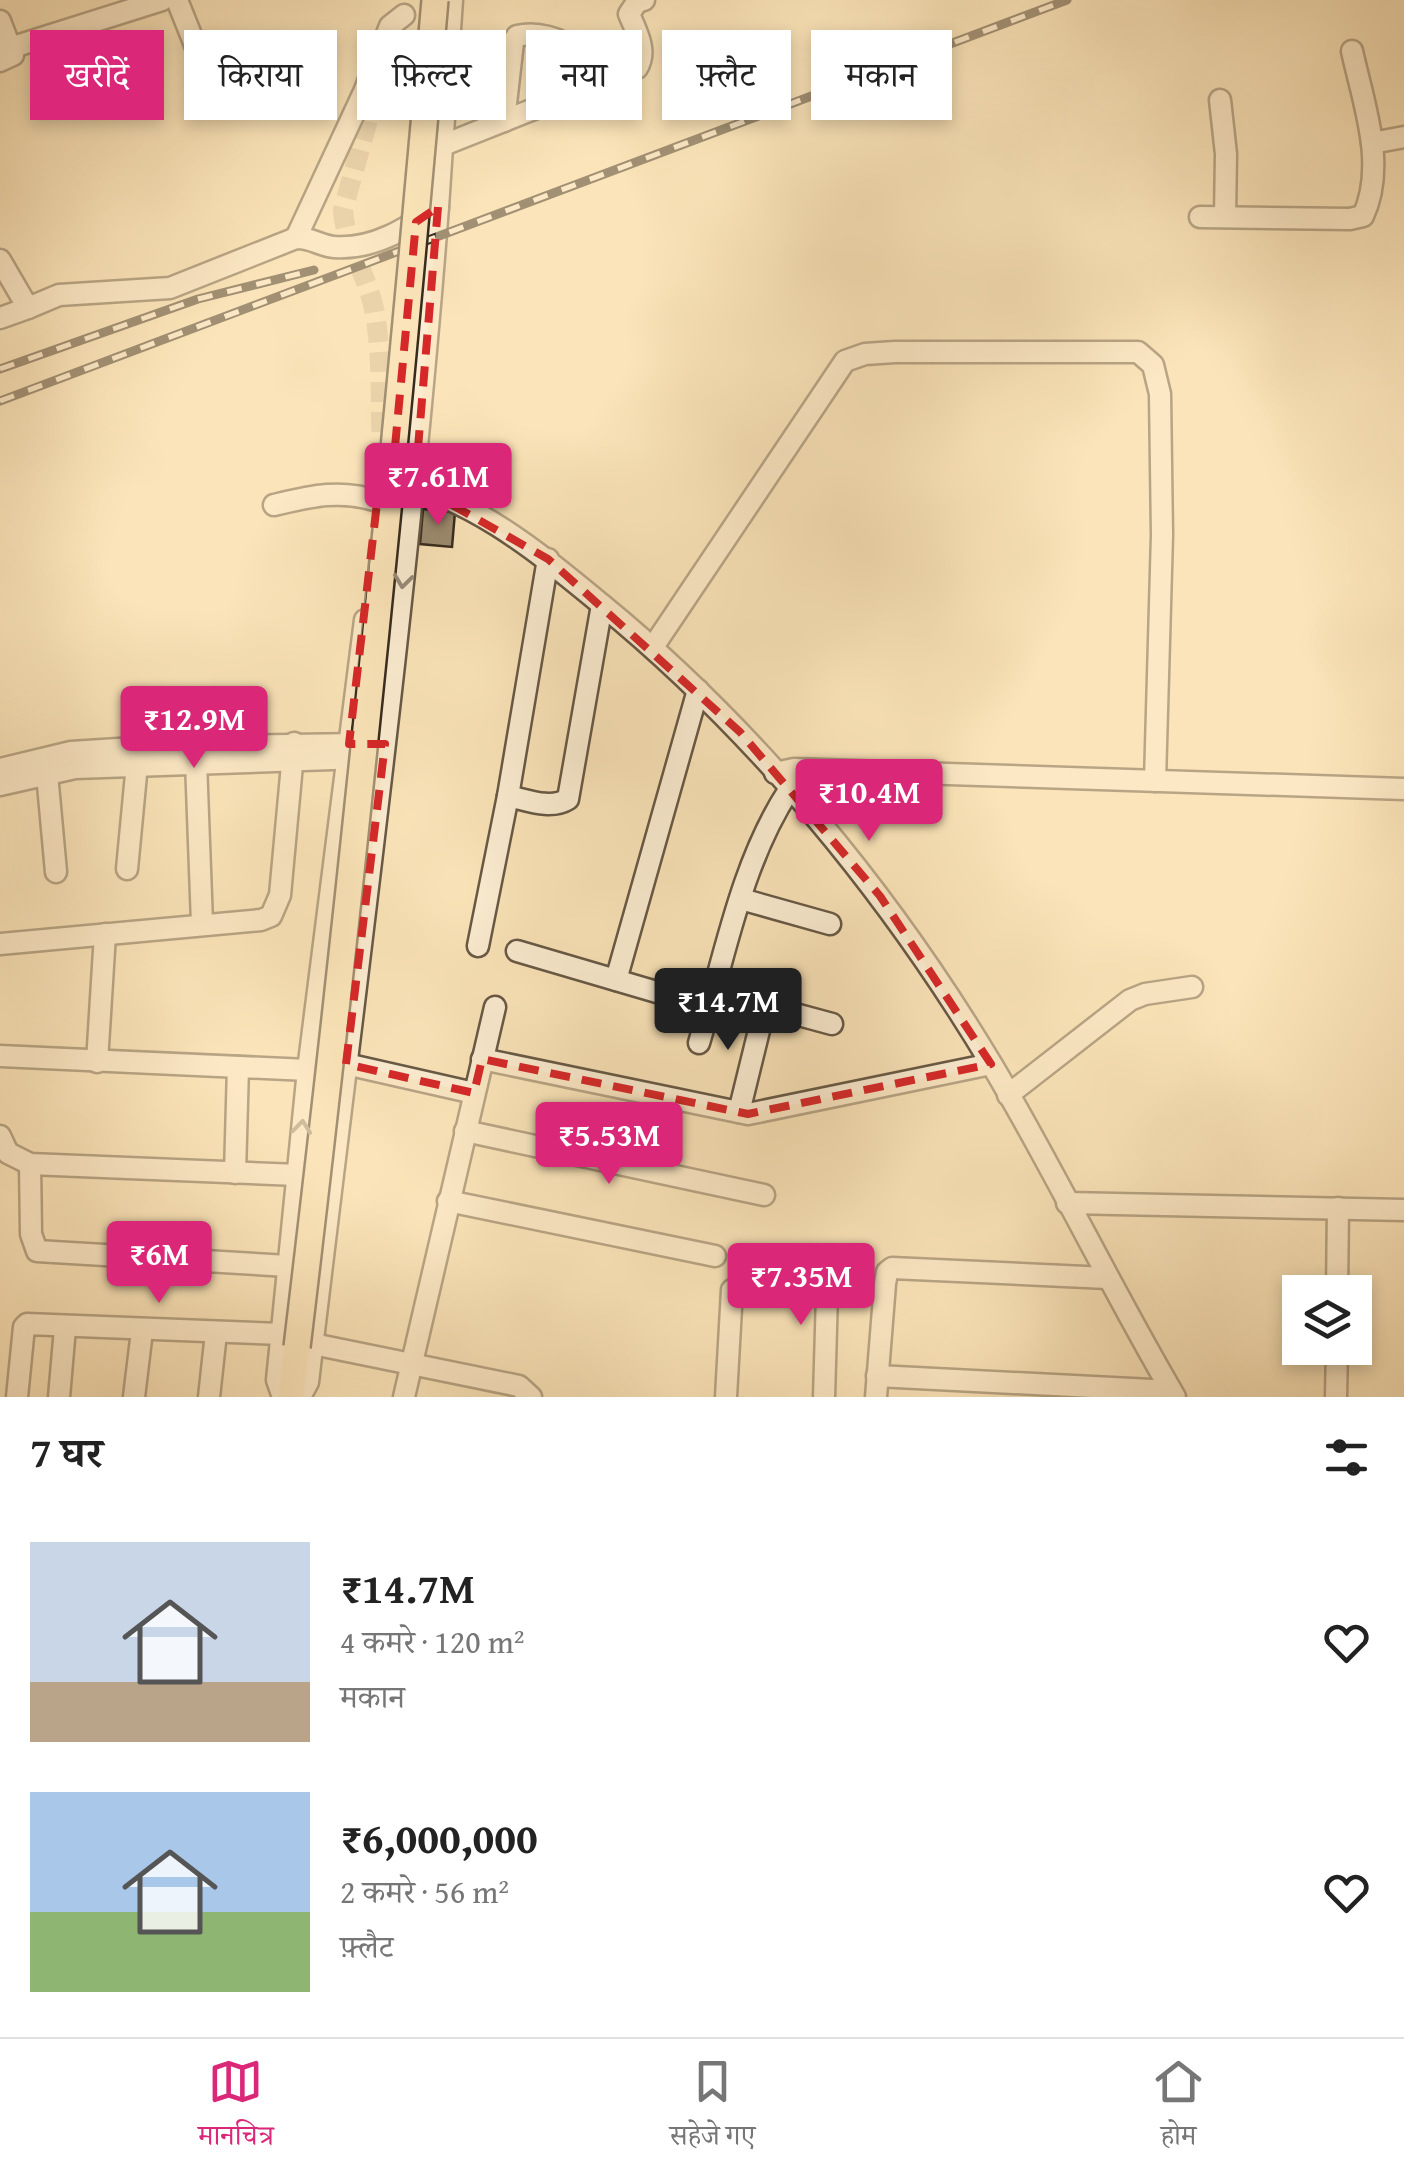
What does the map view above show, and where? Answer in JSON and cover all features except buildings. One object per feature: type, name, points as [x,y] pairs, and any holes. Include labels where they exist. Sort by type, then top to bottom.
[{"type":"main road","points":[[292,1397],[344,958],[435,0]]},
{"type":"street","points":[[0,21],[5,54],[162,0]]},
{"type":"street","points":[[177,0],[189,30]]},
{"type":"street","points":[[283,1397],[277,1380],[297,1342],[346,1064],[384,751],[415,484],[452,0]]},
{"type":"street","points":[[635,30],[628,14],[638,0]]},
{"type":"street","points":[[296,238],[390,26],[404,16]]},
{"type":"street","points":[[506,103],[513,42],[517,36],[526,34]]},
{"type":"street","points":[[1200,217],[1364,216],[1371,196],[1372,143],[1352,51]]},
{"type":"street","points":[[1220,100],[1226,154],[1226,217]]},
{"type":"street","points":[[441,146],[504,120]]},
{"type":"street","points":[[1372,143],[1404,137]]},
{"type":"street","points":[[0,318],[59,294],[170,288],[296,238],[308,237],[330,247],[362,246],[400,232],[438,207]]},
{"type":"street","points":[[0,260],[28,308]]},
{"type":"street","points":[[653,647],[845,361],[865,354],[895,352],[1138,352],[1154,365],[1160,394],[1162,535],[1155,781]]},
{"type":"street","points":[[300,1397],[308,1382],[297,1342],[288,1266],[381,469],[449,497],[548,559],[653,647],[740,732],[880,896],[991,1064],[1173,1394]]},
{"type":"street","points":[[274,505],[344,492],[378,502]]},
{"type":"street","points":[[478,946],[548,559]]},
{"type":"street","points":[[508,796],[549,805],[568,799],[602,605]]},
{"type":"street","points":[[616,980],[698,690]]},
{"type":"street","points":[[0,784],[75,768],[196,762],[293,751]]},
{"type":"street","points":[[0,944],[271,916],[277,909],[293,751]]},
{"type":"street","points":[[0,769],[71,752],[384,751]]},
{"type":"street","points":[[196,762],[202,924]]},
{"type":"street","points":[[127,869],[138,764]]},
{"type":"street","points":[[775,773],[794,769],[1404,789]]},
{"type":"street","points":[[47,774],[56,872]]},
{"type":"street","points":[[699,1043],[741,899],[770,820],[789,790]]},
{"type":"street","points":[[741,899],[830,924]]},
{"type":"street","points":[[97,1062],[105,934]]},
{"type":"street","points":[[517,951],[660,994]]},
{"type":"street","points":[[1008,1095],[1130,1000],[1192,987]]},
{"type":"street","points":[[714,992],[832,1024]]},
{"type":"street","points":[[738,1112],[765,1006]]},
{"type":"street","points":[[404,1397],[495,1007]]},
{"type":"street","points":[[0,1056],[308,1070]]},
{"type":"street","points":[[482,1060],[748,1114],[991,1064]]},
{"type":"street","points":[[346,1064],[474,1093]]},
{"type":"street","points":[[235,1172],[238,1067]]},
{"type":"street","points":[[465,1132],[764,1194]]},
{"type":"street","points":[[0,1136],[8,1153],[30,1164],[298,1175]]},
{"type":"street","points":[[30,1164],[31,1234],[37,1251],[288,1266]]},
{"type":"street","points":[[448,1201],[715,1256]]},
{"type":"street","points":[[1067,1204],[1404,1210]]},
{"type":"street","points":[[1337,1275],[1338,1208]]},
{"type":"street","points":[[824,1397],[828,1260]]},
{"type":"street","points":[[1108,1278],[892,1268],[885,1284],[876,1387],[1173,1394]]},
{"type":"street","points":[[726,1397],[732,1290]]},
{"type":"street","points":[[17,1397],[24,1327],[32,1323],[64,1328],[216,1332],[297,1342],[519,1386],[531,1397]]},
{"type":"street","points":[[60,1397],[64,1328]]},
{"type":"street","points":[[134,1397],[142,1330]]},
{"type":"street","points":[[209,1397],[216,1332]]},
{"type":"street","points":[[1336,1365],[1336,1397]]},
{"type":"highlighted area","points":[[438,207],[415,484],[548,559],[740,732],[880,896],[991,1064],[748,1114],[482,1059],[474,1093],[346,1064],[385,744],[349,744],[380,477],[392,479],[416,222]]},
{"type":"tunnel","points":[[368,120],[343,210],[378,332],[382,462]]},
{"type":"railway","points":[[0,401],[1067,0]]},
{"type":"railway","points":[[0,369],[198,299],[314,270]]}]
